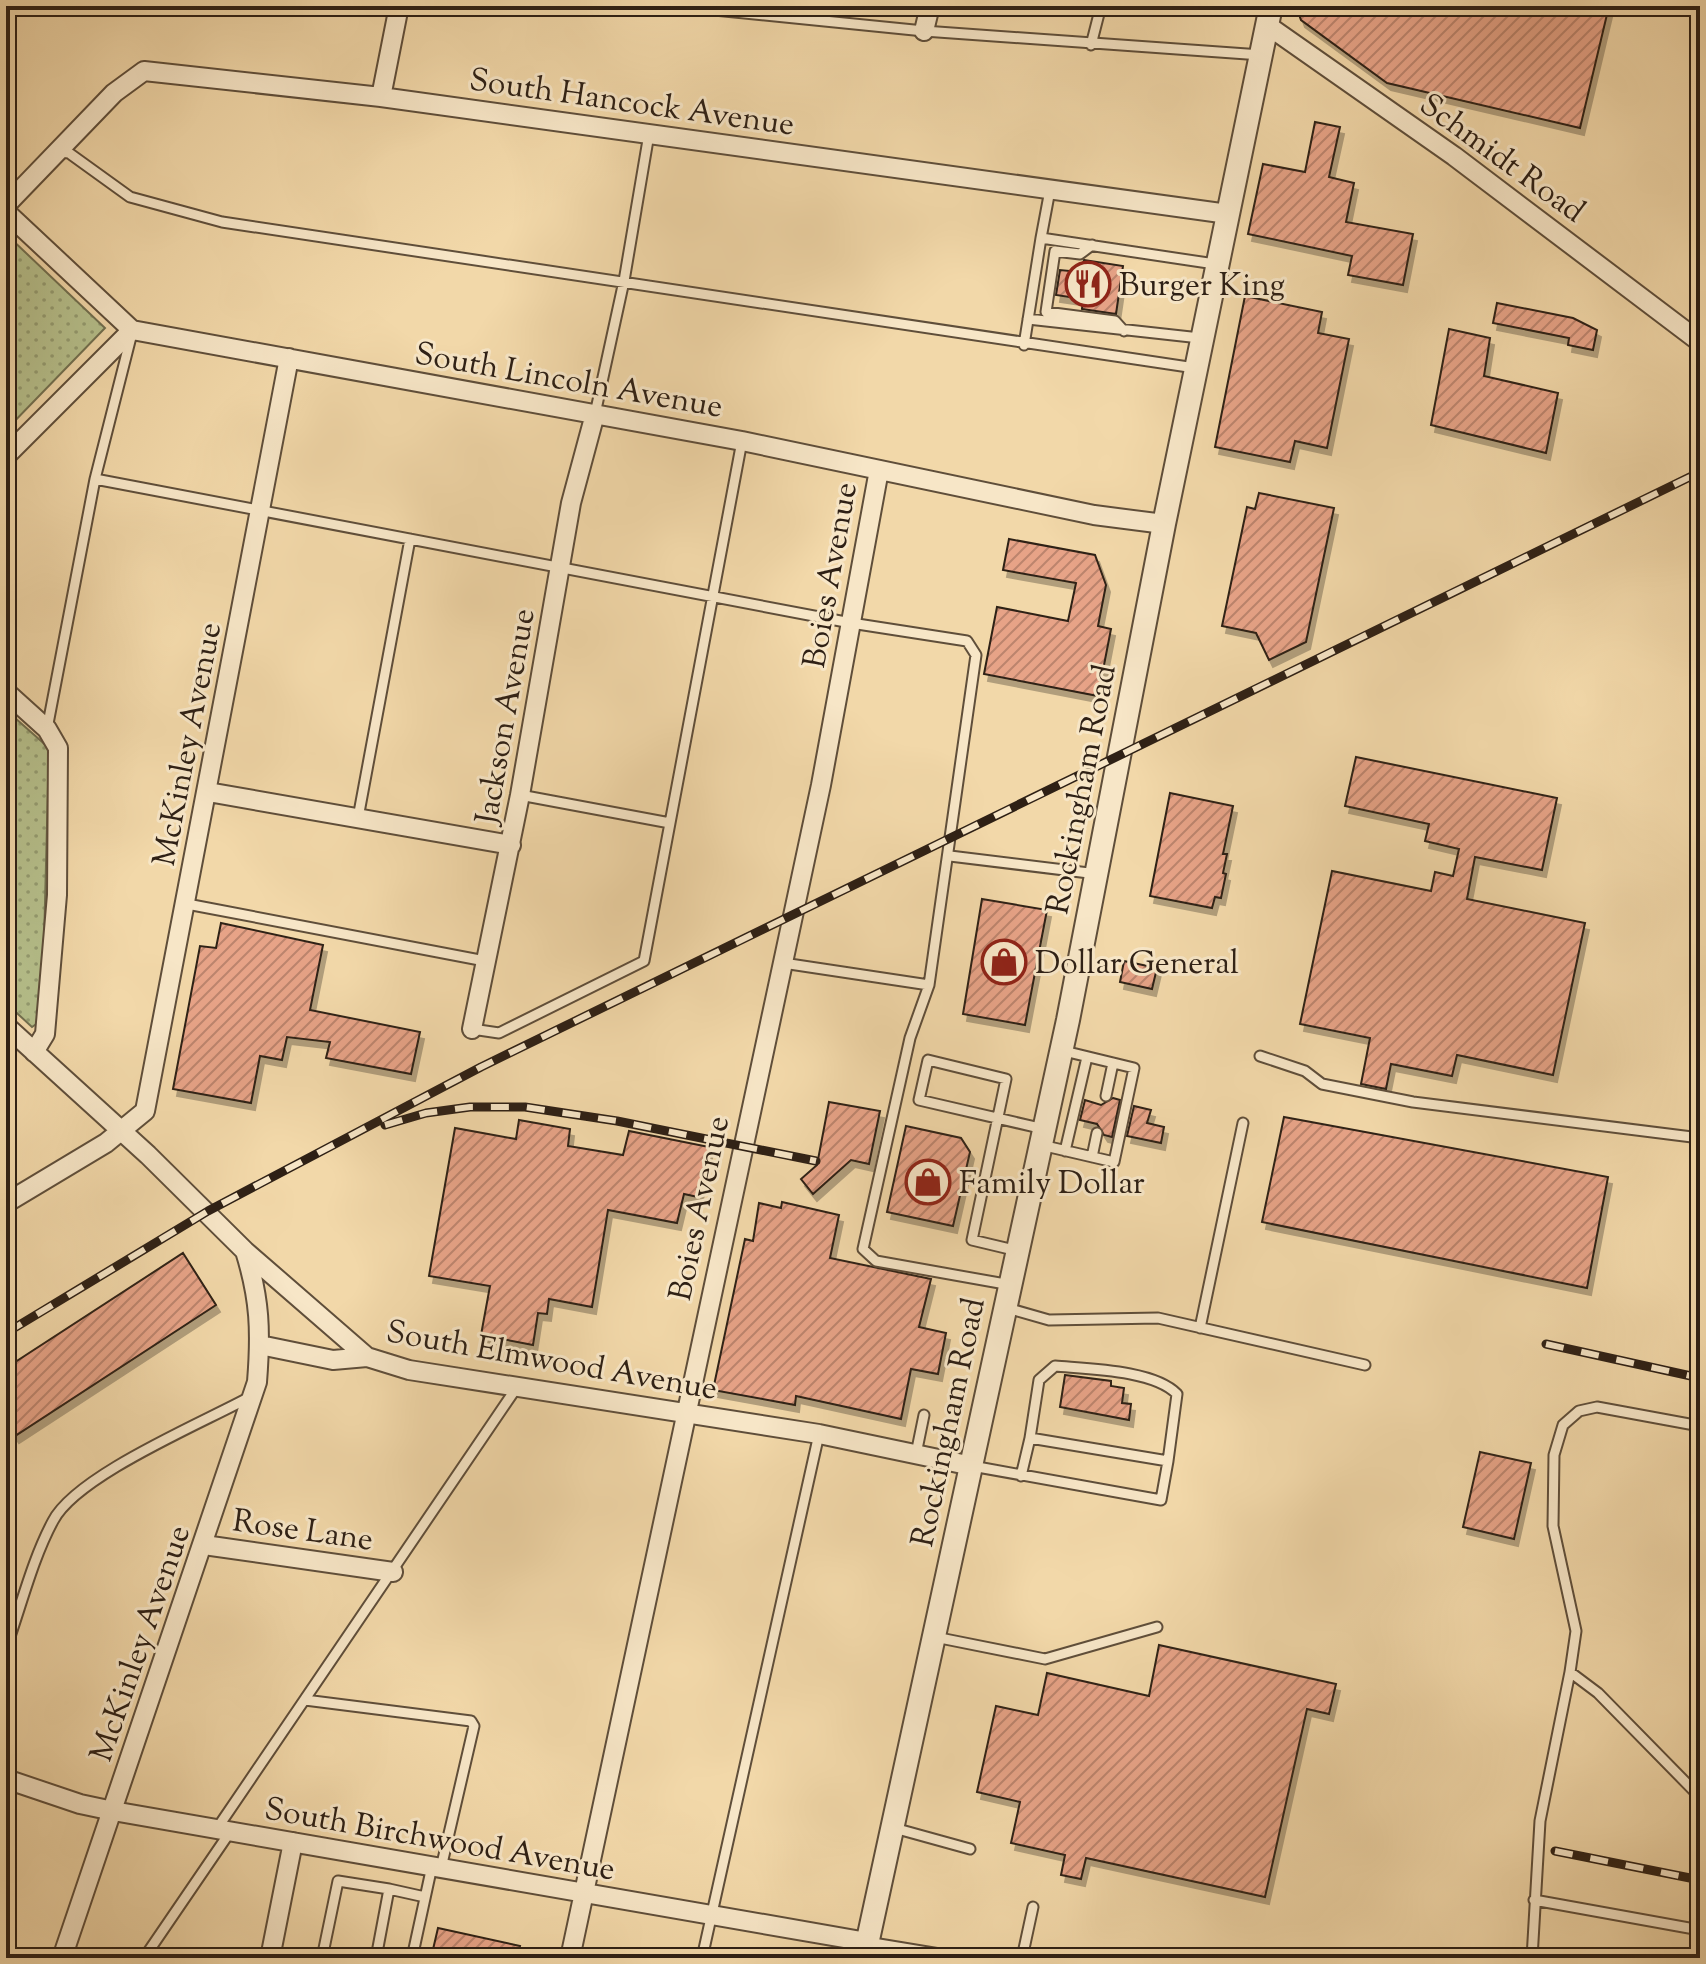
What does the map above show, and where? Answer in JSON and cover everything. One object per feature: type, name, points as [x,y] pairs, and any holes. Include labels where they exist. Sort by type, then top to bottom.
[{"type":"street","points":[[381,97],[399,6]]},
{"type":"street","points":[[924,31],[930,6]]},
{"type":"street","name":"Rockingham Road","points":[[865,1950],[1061,1051],[1195,369],[1269,16]]},
{"type":"street","name":"Schmidt Road","points":[[1269,16],[1697,340]]},
{"type":"street","name":"South Hancock Avenue","points":[[6,205],[114,93],[144,71],[381,97],[1228,214]]},
{"type":"street","points":[[6,212],[132,330],[6,456]]},
{"type":"street","name":"South Lincoln Avenue","points":[[132,330],[742,441],[1094,515],[1164,524]]},
{"type":"street","name":"McKinley Avenue","points":[[8,1200],[123,1131],[145,1111],[289,358]]},
{"type":"street","name":"Jackson Avenue","points":[[472,1029],[511,845],[571,503],[595,414]]},
{"type":"street","name":"Boies Avenue","points":[[570,1958],[821,785],[879,470]]},
{"type":"street","points":[[6,692],[47,729],[58,748],[57,895],[45,1034],[34,1052]]},
{"type":"street","points":[[208,792],[511,845]]},
{"type":"street","name":"South Elmwood Avenue","points":[[6,1026],[123,1131],[245,1251],[367,1357],[409,1370],[819,1434],[972,1466]]},
{"type":"street","name":"McKinley Avenue","points":[[62,1958],[253,1396],[260,1345],[258,1292],[245,1251]]},
{"type":"street","points":[[260,1345],[333,1360],[367,1357]]},
{"type":"street","name":"Rose Lane","points":[[204,1545],[393,1572]]},
{"type":"street","name":"South Birchwood Avenue","points":[[6,1779],[80,1804],[113,1811],[711,1916],[865,1950]]},
{"type":"street","points":[[270,1958],[293,1842]]},
{"type":"lane","points":[[674,6],[1091,45],[1261,55]]},
{"type":"lane","points":[[1091,45],[1101,6]]},
{"type":"lane","points":[[595,414],[624,281],[649,134]]},
{"type":"lane","points":[[59,152],[69,153],[130,197],[222,222],[1195,369]]},
{"type":"lane","points":[[1024,345],[1050,189]]},
{"type":"lane","points":[[1041,238],[1217,264]]},
{"type":"lane","points":[[1092,245],[1080,254],[1055,251],[1046,312],[1115,321],[1124,331]]},
{"type":"lane","points":[[1697,340],[1700,318]]},
{"type":"lane","points":[[1028,319],[1202,338]]},
{"type":"lane","points":[[47,729],[95,479],[132,330]]},
{"type":"lane","points":[[472,1029],[499,1033],[639,967],[644,961],[742,441]]},
{"type":"lane","points":[[95,479],[851,623],[967,641],[976,655],[950,856],[929,985],[910,1038],[863,1249],[876,1261],[1011,1285]]},
{"type":"lane","points":[[358,818],[410,539]]},
{"type":"lane","points":[[520,795],[670,823]]},
{"type":"lane","points":[[950,856],[1097,874]]},
{"type":"lane","points":[[187,904],[485,961]]},
{"type":"lane","points":[[783,963],[929,985]]},
{"type":"lane","points":[[1018,1251],[972,1240],[997,1117],[1006,1079],[928,1060],[919,1100],[997,1117],[1065,1151],[1114,1162],[1134,1068],[1061,1051]]},
{"type":"lane","points":[[1260,1056],[1305,1071],[1322,1084],[1413,1102],[1700,1138]]},
{"type":"lane","points":[[1065,1151],[1087,1057]]},
{"type":"lane","points":[[1106,1096],[1113,1063]]},
{"type":"lane","points":[[1200,1328],[1243,1123]]},
{"type":"lane","points":[[1092,1157],[1097,1133]]},
{"type":"lane","points":[[1006,1307],[1049,1320],[1158,1318],[1365,1365]]},
{"type":"lane","points":[[972,1466],[1021,1476],[1161,1500],[1177,1394],[1167,1383],[1105,1371],[1055,1366],[1039,1380],[1021,1476]]},
{"type":"lane","points":[[144,1958],[305,1700],[517,1387]]},
{"type":"lane","points":[[6,1648],[53,1520],[76,1495],[104,1475],[253,1396]]},
{"type":"lane","points":[[1532,1958],[1540,1821],[1576,1631],[1553,1526],[1554,1455],[1563,1425],[1579,1411],[1597,1407],[1700,1426]]},
{"type":"lane","points":[[916,1454],[924,1415]]},
{"type":"lane","points":[[702,1958],[819,1434]]},
{"type":"lane","points":[[1030,1438],[1168,1461]]},
{"type":"lane","points":[[932,1636],[1045,1659],[1157,1627]]},
{"type":"lane","points":[[1570,1672],[1598,1693],[1700,1797]]},
{"type":"lane","points":[[305,1700],[471,1721],[474,1726],[425,1897],[412,1958]]},
{"type":"lane","points":[[891,1827],[970,1849]]},
{"type":"lane","points":[[322,1958],[338,1881],[425,1897]]},
{"type":"lane","points":[[376,1958],[389,1889]]},
{"type":"lane","points":[[1534,1900],[1700,1930]]},
{"type":"lane","points":[[1022,1958],[1033,1907]]},
{"type":"lane","points":[[865,1950],[964,1958]]},
{"type":"green space","points":[[6,234],[105,328],[6,430]]},
{"type":"green space","points":[[6,710],[49,748],[42,1020],[32,1027],[6,1003]]},
{"type":"building","points":[[1296,6],[1609,6],[1580,128],[1387,83],[1301,20]]},
{"type":"building","points":[[1315,122],[1340,127],[1329,177],[1354,183],[1346,222],[1413,234],[1403,285],[1348,275],[1352,256],[1248,234],[1263,164],[1305,172]]},
{"type":"building","name":"Burger King","points":[[1084,260],[1123,266],[1116,314],[1082,309],[1083,299],[1056,295],[1060,270],[1080,272]]},
{"type":"building","points":[[1245,296],[1322,312],[1318,333],[1349,339],[1327,448],[1295,441],[1290,462],[1215,447]]},
{"type":"building","points":[[1497,303],[1573,318],[1597,330],[1593,350],[1568,345],[1569,338],[1493,323]]},
{"type":"building","points":[[1449,329],[1490,338],[1484,376],[1558,393],[1546,453],[1431,425]]},
{"type":"building","points":[[1259,493],[1334,508],[1306,642],[1269,660],[1256,633],[1222,626],[1247,507],[1255,509]]},
{"type":"building","points":[[1009,539],[1095,555],[1106,585],[1098,626],[1111,629],[1098,696],[984,674],[997,607],[1068,621],[1076,583],[1003,570]]},
{"type":"building","points":[[1356,757],[1557,798],[1542,870],[1475,857],[1467,899],[1585,923],[1553,1075],[1457,1055],[1452,1076],[1391,1064],[1386,1089],[1361,1084],[1370,1038],[1300,1024],[1332,871],[1431,891],[1435,872],[1453,876],[1459,849],[1425,841],[1429,824],[1345,806]]},
{"type":"building","points":[[1170,793],[1233,806],[1223,854],[1227,854],[1223,873],[1226,874],[1221,898],[1215,897],[1212,908],[1150,896]]},
{"type":"building","name":"Dollar General","points":[[982,899],[1047,910],[1025,1025],[963,1014]]},
{"type":"building","points":[[221,923],[323,945],[310,1010],[420,1032],[411,1074],[326,1058],[330,1042],[287,1037],[282,1060],[260,1056],[251,1103],[173,1089],[200,946],[216,948]]},
{"type":"building","points":[[1124,961],[1157,968],[1152,989],[1120,982]]},
{"type":"building","points":[[1113,1098],[1120,1100],[1112,1137],[1104,1135],[1097,1124],[1080,1120],[1085,1100],[1101,1105]]},
{"type":"building","points":[[829,1102],[880,1111],[869,1164],[851,1160],[813,1194],[801,1179],[817,1165]]},
{"type":"building","points":[[1134,1106],[1151,1110],[1147,1123],[1164,1127],[1161,1143],[1127,1136]]},
{"type":"building","points":[[1284,1117],[1608,1177],[1587,1288],[1262,1222]]},
{"type":"building","points":[[519,1120],[570,1129],[568,1146],[623,1155],[629,1131],[709,1147],[698,1197],[684,1194],[677,1223],[608,1210],[592,1307],[549,1299],[547,1314],[538,1313],[533,1345],[481,1335],[490,1286],[429,1276],[455,1128],[516,1139]]},
{"type":"building","name":"Family Dollar","points":[[906,1126],[961,1138],[970,1152],[953,1226],[887,1212]]},
{"type":"building","points":[[782,1202],[839,1215],[830,1258],[931,1279],[919,1327],[946,1333],[938,1374],[911,1369],[901,1419],[796,1396],[795,1405],[713,1390],[745,1239],[753,1241],[759,1203],[781,1208]]},
{"type":"building","points":[[183,1253],[216,1305],[15,1436],[6,1422],[6,1368]]},
{"type":"building","points":[[1065,1375],[1111,1381],[1111,1386],[1124,1388],[1122,1403],[1131,1404],[1129,1420],[1060,1407]]},
{"type":"building","points":[[1480,1452],[1531,1463],[1514,1539],[1463,1527]]},
{"type":"building","points":[[1159,1645],[1336,1684],[1329,1714],[1307,1709],[1265,1897],[1086,1858],[1081,1879],[1061,1875],[1065,1855],[1011,1843],[1020,1802],[977,1792],[996,1706],[1038,1715],[1047,1673],[1149,1696]]},
{"type":"building","points":[[438,1928],[520,1946],[517,1958],[431,1958]]},
{"type":"railway","points":[[6,1333],[208,1211],[481,1067],[1700,472]]},
{"type":"railway","points":[[385,1125],[426,1113],[470,1107],[525,1107],[617,1121],[816,1161]]},
{"type":"railway","points":[[1546,1344],[1700,1378]]},
{"type":"railway","points":[[1555,1851],[1700,1880]]},
{"type":"place","name":"Burger King","points":[[1088,284]]},
{"type":"place","name":"Dollar General","points":[[1004,962]]},
{"type":"place","name":"Family Dollar","points":[[928,1182]]}]
